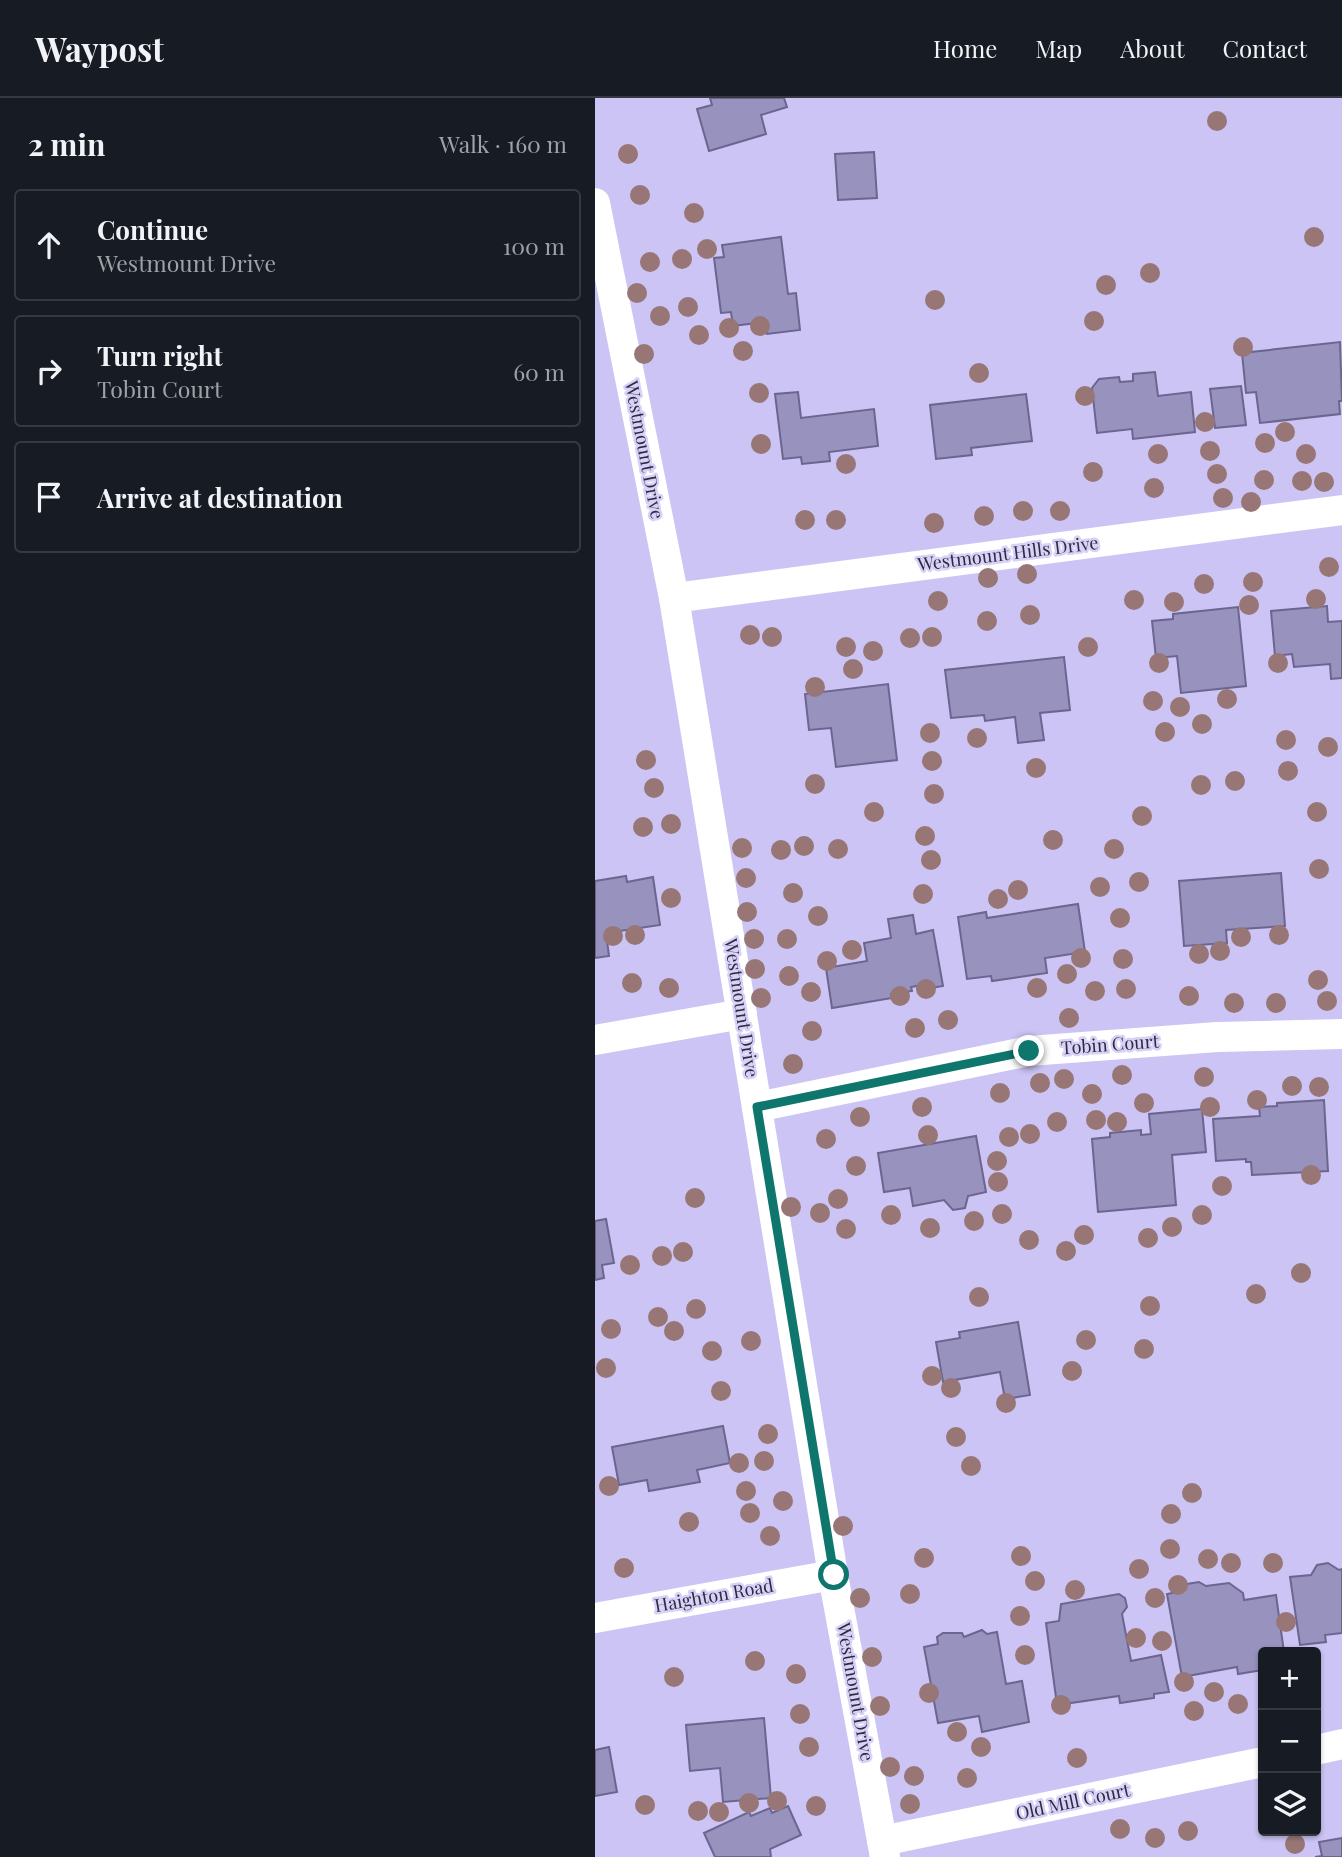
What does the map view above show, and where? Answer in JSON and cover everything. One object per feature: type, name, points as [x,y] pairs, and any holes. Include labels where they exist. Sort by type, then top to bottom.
[{"type":"street","name":"Westmount Drive","points":[[595,203],[674,598],[834,1575],[884,1849]]},
{"type":"street","name":"Westmount Hills Drive","points":[[674,598],[1342,510]]},
{"type":"street","points":[[595,1040],[742,1014]]},
{"type":"street","name":"Tobin Court","points":[[757,1107],[1029,1051],[1217,1037],[1342,1034]]},
{"type":"street","name":"Haighton Road","points":[[595,1618],[834,1575]]},
{"type":"street","points":[[1321,1749],[1342,1744]]},
{"type":"street","name":"Old Mill Court","points":[[884,1849],[1258,1763]]},
{"type":"building","points":[[710,98],[784,98],[787,107],[761,115],[766,134],[709,151],[697,109],[712,105]]},
{"type":"building","points":[[874,152],[877,198],[838,200],[835,154]]},
{"type":"building","points":[[781,237],[788,294],[796,293],[800,330],[767,334],[765,322],[733,326],[731,312],[721,313],[714,258],[724,257],[722,245]]},
{"type":"building","points":[[1340,342],[1340,414],[1260,423],[1256,392],[1246,393],[1242,353]]},
{"type":"building","points":[[1155,372],[1158,396],[1191,392],[1195,432],[1133,439],[1132,429],[1097,433],[1092,388],[1099,379],[1119,377],[1120,382],[1133,381],[1133,374]]},
{"type":"building","points":[[1241,386],[1246,425],[1215,428],[1210,389]]},
{"type":"building","points":[[798,392],[801,418],[874,409],[878,446],[829,452],[830,461],[802,464],[801,457],[783,459],[775,394]]},
{"type":"building","points":[[1026,394],[1032,441],[971,448],[972,455],[936,459],[930,405]]},
{"type":"building","points":[[1327,606],[1328,622],[1342,621],[1342,678],[1331,679],[1330,664],[1294,667],[1292,654],[1275,656],[1271,611]]},
{"type":"building","points":[[1238,607],[1246,686],[1181,693],[1177,656],[1156,658],[1152,621],[1173,619],[1173,614]]},
{"type":"building","points":[[1064,657],[1070,710],[1040,713],[1044,740],[1018,743],[1015,717],[985,721],[984,715],[951,718],[945,670]]},
{"type":"building","points":[[888,684],[897,760],[836,767],[831,728],[809,730],[805,694]]},
{"type":"building","points":[[1281,873],[1285,926],[1226,930],[1227,943],[1184,946],[1179,881]]},
{"type":"building","points":[[626,876],[627,882],[653,877],[660,925],[606,933],[609,956],[595,958],[595,881]]},
{"type":"building","points":[[1078,904],[1085,952],[1045,958],[1047,973],[992,981],[991,976],[967,979],[958,917],[986,912],[987,918]]},
{"type":"building","points":[[913,915],[916,934],[933,930],[943,986],[918,990],[917,986],[911,987],[912,991],[891,994],[892,998],[832,1008],[826,968],[867,961],[864,943],[891,938],[888,919]]},
{"type":"building","points":[[1324,1100],[1328,1171],[1252,1175],[1251,1162],[1246,1162],[1246,1159],[1216,1161],[1213,1119],[1260,1116],[1259,1107],[1277,1106],[1277,1103]]},
{"type":"building","points":[[1202,1109],[1206,1152],[1172,1155],[1176,1205],[1098,1212],[1092,1139],[1110,1137],[1110,1133],[1141,1130],[1141,1135],[1151,1134],[1149,1114]]},
{"type":"building","points":[[976,1136],[986,1192],[968,1196],[965,1208],[953,1210],[944,1200],[913,1206],[910,1188],[884,1192],[878,1153]]},
{"type":"building","points":[[606,1219],[614,1263],[602,1265],[604,1278],[595,1280],[595,1221]]},
{"type":"building","points":[[1018,1322],[1030,1395],[1005,1399],[1000,1372],[943,1382],[936,1342],[960,1338],[959,1332]]},
{"type":"building","points":[[723,1426],[730,1463],[697,1470],[700,1482],[649,1491],[647,1480],[619,1485],[612,1447]]},
{"type":"building","points":[[1328,1563],[1339,1570],[1342,1569],[1342,1633],[1325,1635],[1326,1642],[1300,1645],[1290,1577],[1311,1575],[1317,1565]]},
{"type":"building","points":[[1199,1582],[1206,1586],[1229,1583],[1243,1593],[1244,1600],[1276,1595],[1283,1647],[1258,1647],[1258,1671],[1238,1674],[1237,1667],[1182,1677],[1167,1594],[1182,1591],[1187,1584]]},
{"type":"building","points":[[1119,1594],[1125,1598],[1127,1607],[1122,1614],[1131,1661],[1161,1655],[1169,1692],[1154,1694],[1154,1698],[1120,1703],[1119,1696],[1057,1705],[1046,1623],[1059,1621],[1061,1604]]},
{"type":"building","points":[[982,1630],[987,1634],[997,1632],[1006,1684],[1022,1681],[1029,1722],[982,1732],[979,1716],[938,1723],[924,1647],[938,1644],[937,1637],[943,1633],[962,1633],[964,1637]]},
{"type":"building","points":[[764,1718],[771,1798],[723,1802],[720,1768],[690,1771],[686,1725]]},
{"type":"building","points":[[609,1747],[617,1792],[595,1796],[595,1750]]},
{"type":"building","points":[[788,1806],[801,1835],[770,1849],[771,1857],[715,1857],[704,1833],[749,1812],[751,1816],[770,1808],[772,1813]]},
{"type":"building","points":[[1342,1838],[1342,1857],[1315,1857],[1322,1856],[1319,1842]]},
{"type":"route","points":[[834,1575],[757,1107],[1029,1051]]}]
